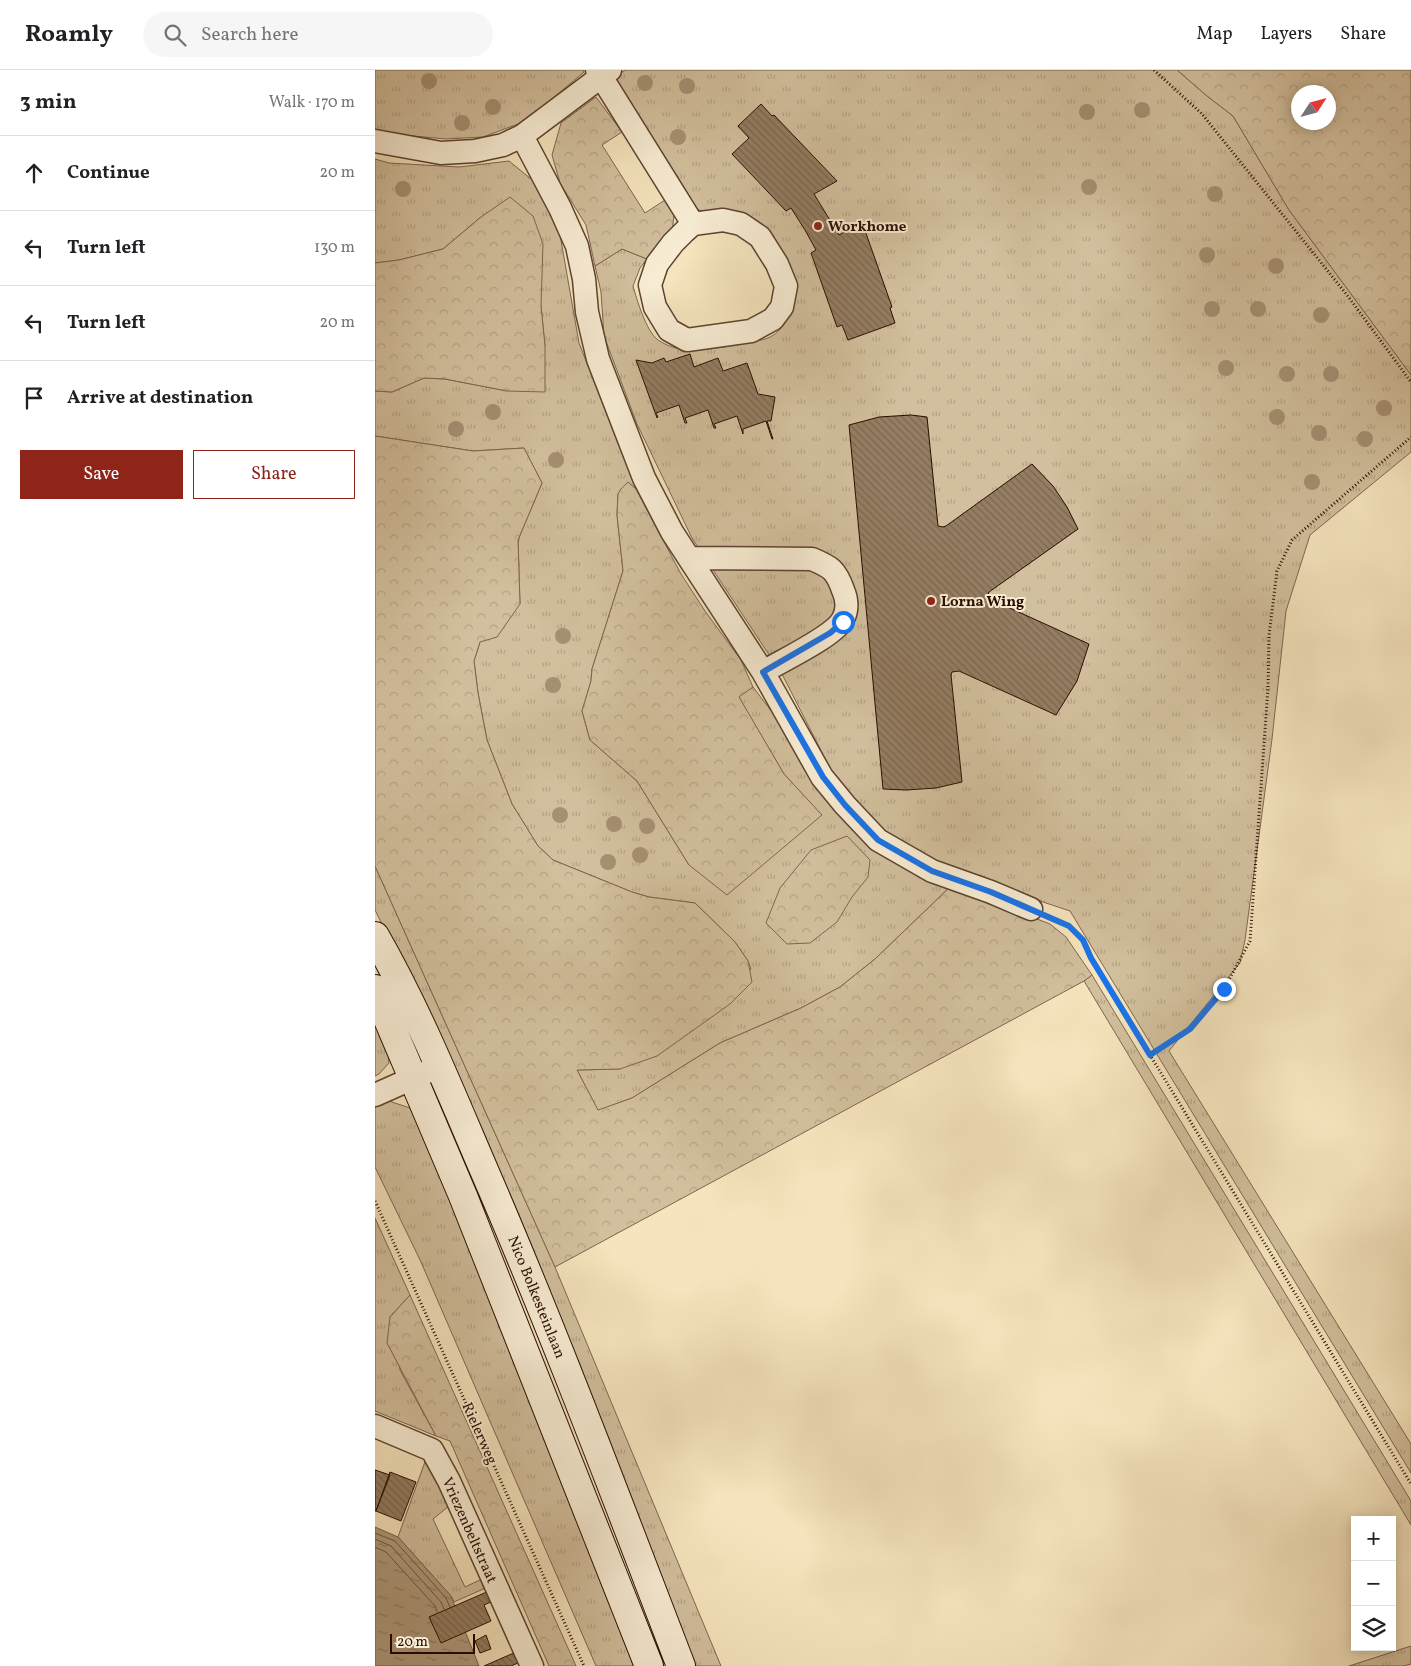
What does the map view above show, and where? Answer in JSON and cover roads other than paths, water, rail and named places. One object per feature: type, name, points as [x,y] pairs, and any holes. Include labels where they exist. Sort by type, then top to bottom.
[{"type":"street","points":[[375,141],[441,153],[475,151],[503,145],[522,136],[603,72],[693,224]]},
{"type":"street","points":[[522,136],[560,208],[577,246],[587,312],[598,359],[644,478],[672,532],[763,672],[823,777],[845,805],[878,840],[932,871],[991,892],[1031,909]]},
{"type":"street","points":[[723,220],[741,224],[760,237],[777,264],[786,286],[782,307],[773,319],[751,330],[687,340],[669,330],[655,307],[650,284],[657,264],[673,243],[693,224],[723,220]]},
{"type":"street","points":[[689,558],[812,559],[829,566],[840,582],[846,596],[847,612],[843,622],[830,633],[763,672]]},
{"type":"street","name":"Nico Bolkesteinlaan","points":[[375,936],[397,974],[440,1067],[525,1266],[681,1666]]},
{"type":"street","name":"Nico Bolkesteinlaan","points":[[375,989],[467,1205],[649,1666]]},
{"type":"street","points":[[375,1094],[440,1067]]},
{"type":"street","name":"Vriezenbeltstraat","points":[[375,1426],[432,1450],[449,1481],[532,1666]]},
{"type":"water","points":[[375,1527],[398,1537],[451,1596],[479,1666],[375,1666]]},
{"type":"place","name":"Workhome","points":[[818,226]]},
{"type":"place","name":"Lorna Wing","points":[[931,601]]}]
